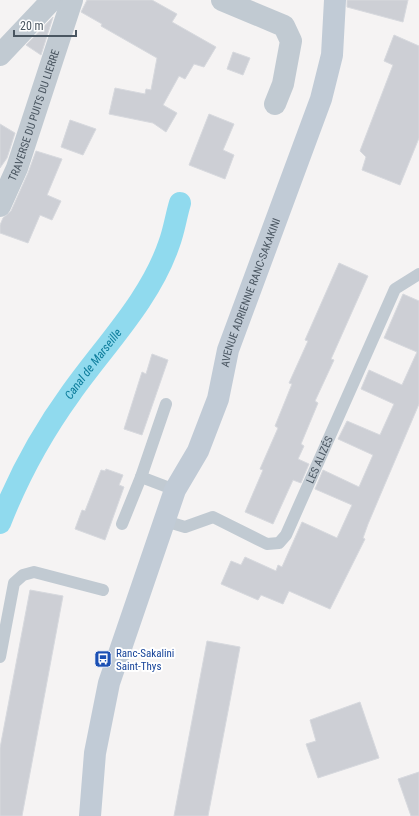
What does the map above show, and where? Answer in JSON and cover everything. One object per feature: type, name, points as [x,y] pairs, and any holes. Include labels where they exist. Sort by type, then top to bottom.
[{"type":"street","points":[[0,55],[52,0]]},
{"type":"street","name":"TRAVERSE DU PUITS DU LIERRE","points":[[0,206],[17,168],[72,0]]},
{"type":"street","points":[[222,0],[284,26],[291,41],[283,84],[275,104]]},
{"type":"street","name":"AVENUE ADRIENNE RANC-SAKAKINI","points":[[90,816],[95,752],[108,683],[175,490],[198,451],[218,399],[228,350],[321,99],[332,56],[335,0]]},
{"type":"lane","name":"LES ALIZÉS","points":[[165,521],[185,527],[213,517],[267,544],[279,543],[286,535],[395,289],[419,274]]},
{"type":"lane","points":[[122,524],[141,477],[166,404]]},
{"type":"lane","points":[[141,477],[175,490]]},
{"type":"lane","points":[[0,657],[14,583],[23,575],[34,572],[103,590]]},
{"type":"building","points":[[87,0],[152,0],[177,14],[172,22],[216,47],[204,67],[194,64],[185,79],[179,76],[163,105],[177,113],[166,132],[153,123],[109,114],[115,88],[145,94],[146,89],[151,90],[157,58],[101,26],[102,24],[81,12]]},
{"type":"building","points":[[347,0],[408,0],[403,22],[347,7]]},
{"type":"building","points":[[53,17],[41,55],[26,45]]},
{"type":"building","points":[[394,35],[419,46],[419,138],[400,185],[362,170],[366,157],[360,151],[393,65],[384,61]]},
{"type":"building","points":[[233,52],[250,58],[243,75],[227,69]]},
{"type":"building","points":[[209,114],[234,124],[223,150],[234,155],[225,179],[189,165]]},
{"type":"building","points":[[70,120],[96,129],[83,155],[61,147]]},
{"type":"building","points":[[0,124],[15,133],[7,158],[0,168]]},
{"type":"building","points":[[36,151],[62,159],[47,195],[61,201],[52,220],[40,215],[28,243],[0,233],[0,225],[3,218],[11,211]]},
{"type":"building","points":[[339,263],[368,276],[331,359],[334,360],[315,401],[318,403],[301,444],[304,446],[298,459],[309,464],[301,483],[293,480],[273,524],[245,512],[263,470],[260,469],[278,428],[275,426],[292,384],[289,383],[308,341],[305,340]]},
{"type":"building","points":[[403,294],[419,301],[419,404],[368,524],[363,538],[365,539],[330,609],[289,591],[283,604],[261,595],[258,600],[221,584],[231,561],[241,565],[245,557],[276,571],[278,565],[282,567],[302,522],[337,538],[352,505],[315,489],[323,470],[359,487],[373,455],[338,439],[347,421],[380,435],[394,404],[361,389],[369,370],[402,385],[417,352],[384,338]]},
{"type":"building","points":[[152,354],[168,360],[142,435],[124,429],[142,372],[146,374]]},
{"type":"building","points":[[106,469],[123,475],[119,485],[124,487],[105,540],[75,529],[82,510],[85,511],[101,470],[105,471]]},
{"type":"building","points":[[30,590],[63,596],[22,816],[0,816],[0,748]]},
{"type":"building","points":[[207,641],[240,647],[229,706],[208,816],[174,816]]},
{"type":"building","points":[[360,702],[379,758],[318,778],[306,744],[316,741],[310,720]]},
{"type":"building","points":[[419,772],[419,816],[411,816],[398,779]]},
{"type":"waterway","name":"Canal de Marseille","points":[[0,523],[23,472],[50,424],[84,375],[126,322],[161,265],[169,244],[180,203]]},
{"type":"place","name":"Ranc-Sakalini Saint-Thys","points":[[103,659]]}]
